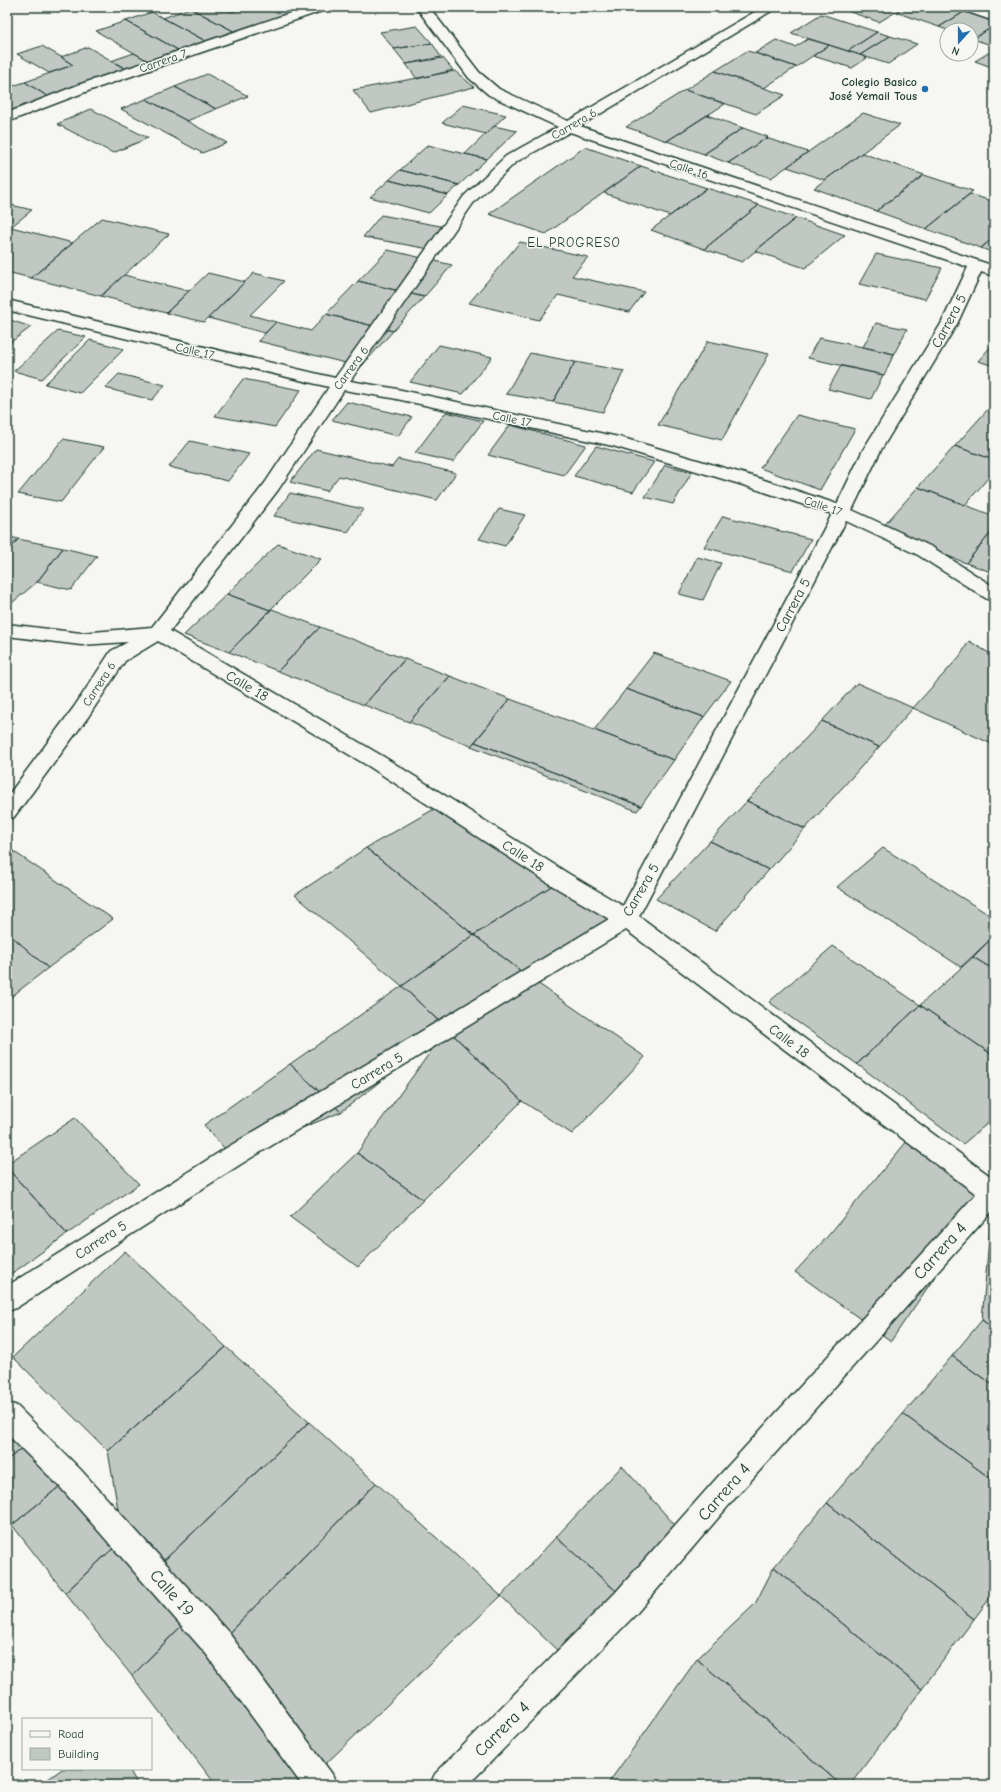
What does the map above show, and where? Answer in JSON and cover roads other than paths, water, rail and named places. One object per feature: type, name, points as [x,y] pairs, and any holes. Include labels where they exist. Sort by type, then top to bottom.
[{"type":"street","name":"Carrera 7","points":[[7,118],[83,88],[320,7]]},
{"type":"street","name":"Calle 16","points":[[422,7],[474,75],[494,92],[569,127],[986,268]]},
{"type":"street","name":"Carrera 6","points":[[7,812],[81,712],[118,656],[158,633],[272,486],[339,384],[469,199],[511,159],[569,127],[772,7]]},
{"type":"street","points":[[967,7],[994,17]]},
{"type":"street","name":"Carrera 5","points":[[7,1300],[232,1157],[447,1029],[627,918],[808,577],[872,450],[949,324],[986,268]]},
{"type":"street","name":"Calle 17","points":[[7,305],[148,340],[339,384],[392,393],[617,442],[749,481],[842,512],[925,551],[994,596]]},
{"type":"street","points":[[7,630],[81,639],[158,633]]},
{"type":"street","name":"Calle 18","points":[[158,633],[377,762],[562,880],[627,918],[901,1125],[994,1192]]},
{"type":"street","name":"Carrera 4","points":[[446,1785],[628,1601],[686,1538],[732,1482],[994,1192]]},
{"type":"street","name":"Calle 19","points":[[7,1415],[70,1478],[218,1644],[321,1785]]},
{"type":"place","name":"Colegio Basico José Yemail Tous","points":[[925,89]]},
{"type":"district","name":"EL PROGRESO","points":[[574,242]]}]
